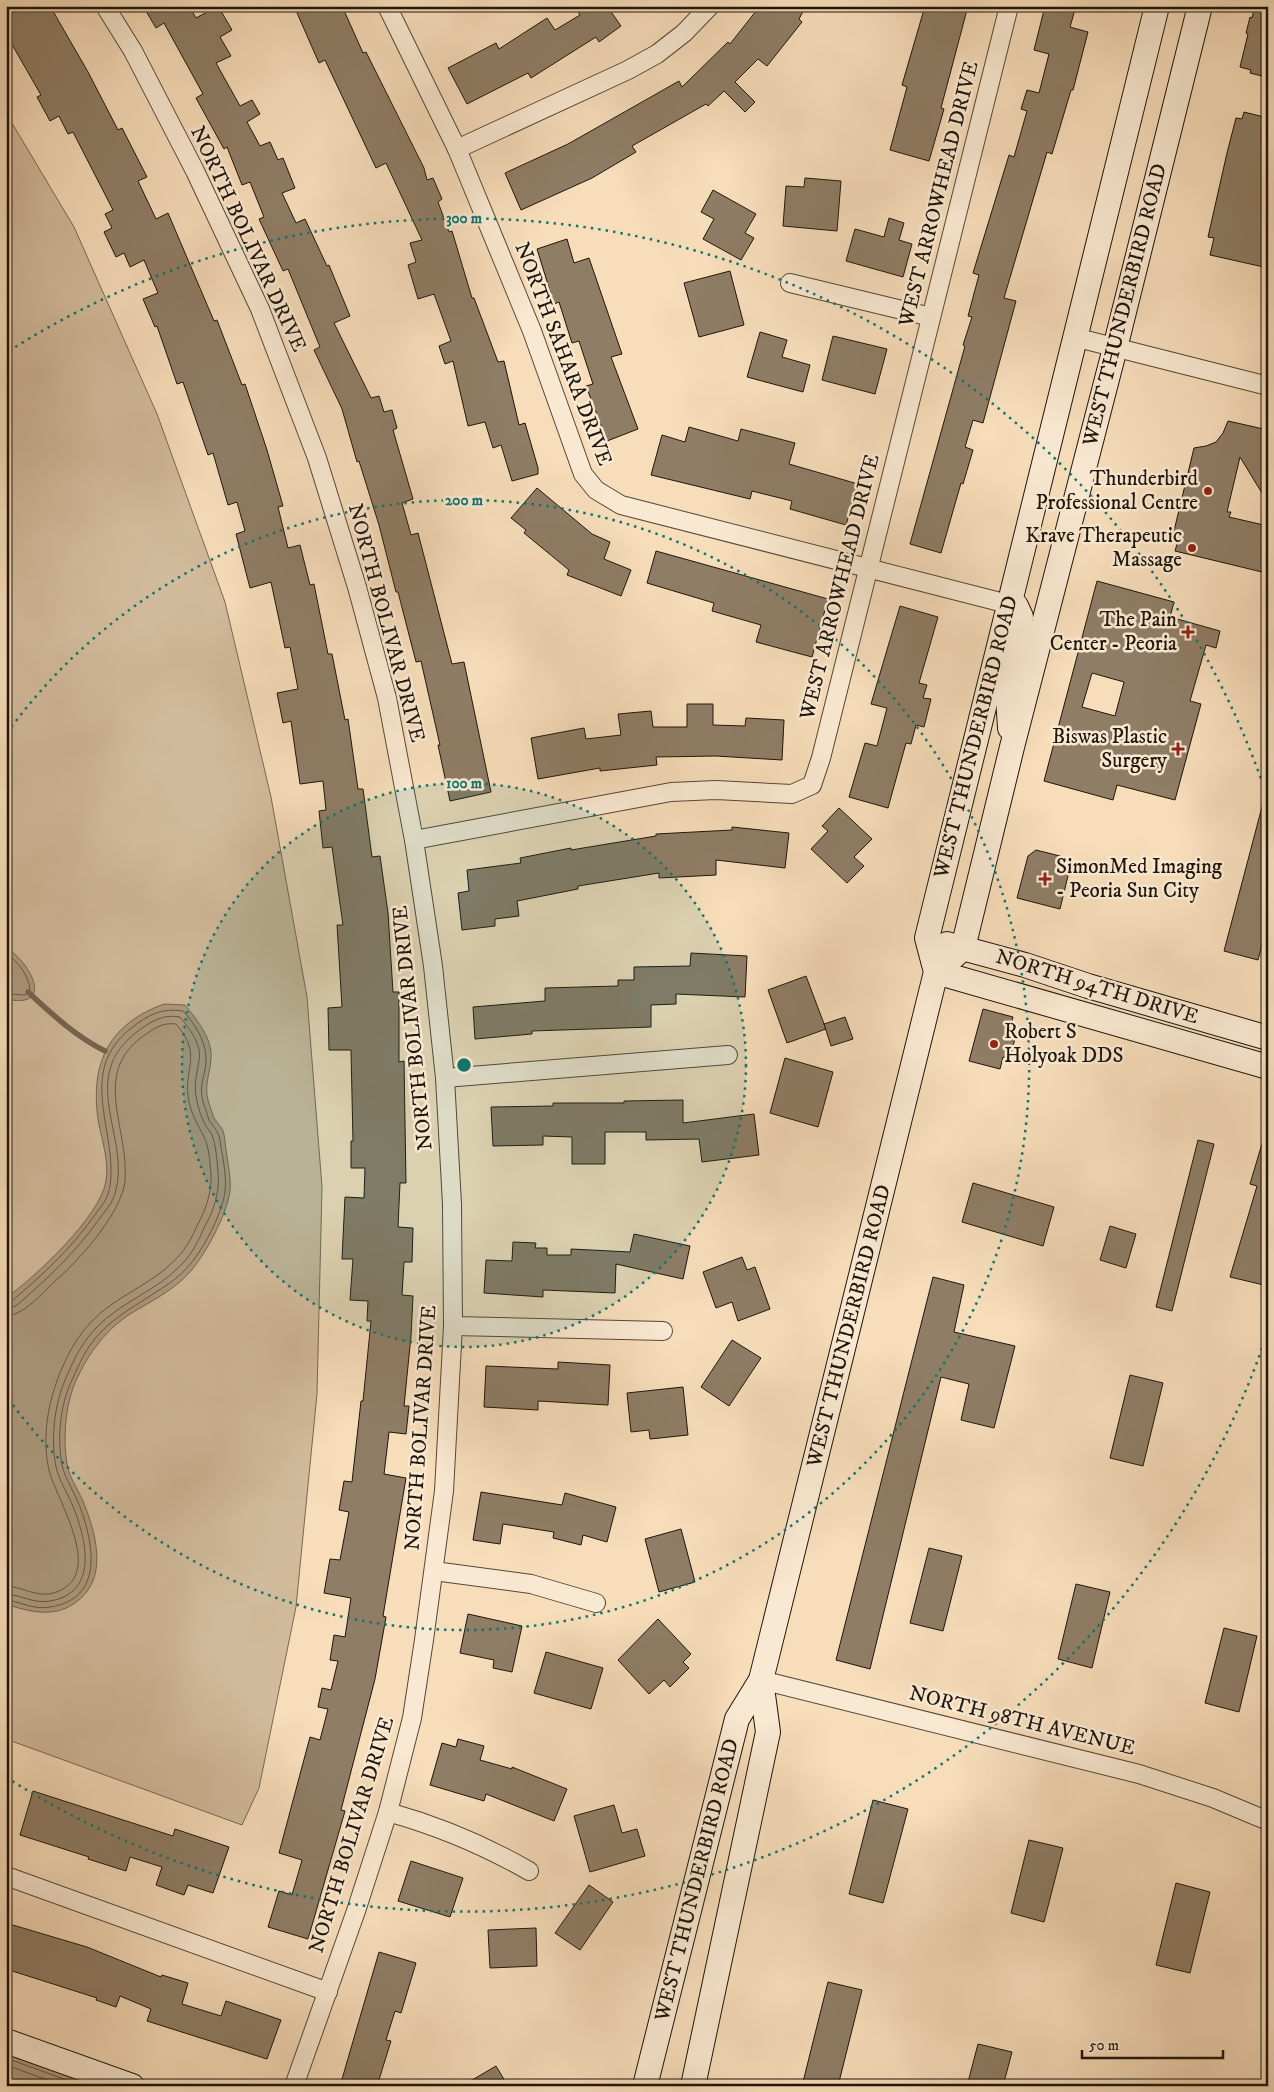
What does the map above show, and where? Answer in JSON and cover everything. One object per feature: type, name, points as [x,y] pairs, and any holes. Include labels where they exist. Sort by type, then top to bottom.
[{"type":"main road","name":"WEST THUNDERBIRD ROAD","points":[[926,938],[1157,6]]},
{"type":"main road","name":"WEST THUNDERBIRD ROAD","points":[[963,948],[1012,747],[1115,348],[1200,6]]},
{"type":"main road","points":[[1008,604],[1016,606],[1022,617],[1008,697],[1012,747]]},
{"type":"main road","points":[[926,938],[936,972],[963,948]]},
{"type":"main road","name":"NORTH 94TH DRIVE","points":[[926,938],[1025,965],[1088,986],[1268,1038]]},
{"type":"main road","name":"WEST THUNDERBIRD ROAD","points":[[645,2086],[737,1719],[761,1680],[936,972]]},
{"type":"main road","name":"NORTH 94TH DRIVE","points":[[936,972],[1268,1067]]},
{"type":"main road","points":[[1080,1012],[1088,986]]},
{"type":"main road","points":[[1186,1043],[1194,1016]]},
{"type":"main road","name":"WEST THUNDERBIRD ROAD","points":[[694,2086],[768,1732],[761,1680]]},
{"type":"main road","points":[[6,2041],[132,2086]]},
{"type":"street","name":"NORTH BOLIVAR DRIVE","points":[[105,6],[133,51],[195,171],[260,310],[317,458],[357,587],[387,698],[414,840],[433,966],[445,1078],[452,1204],[452,1326],[444,1491],[412,1718],[388,1812],[328,1992],[294,2086]]},
{"type":"street","name":"NORTH SAHARA DRIVE","points":[[387,6],[457,149],[532,331],[583,474],[596,490],[621,505],[1008,604]]},
{"type":"street","points":[[457,149],[643,62],[657,54],[684,33],[710,6]]},
{"type":"street","name":"WEST ARROWHEAD DRIVE","points":[[414,840],[671,792],[716,790],[792,794],[812,784],[821,758],[1009,6]]},
{"type":"street","points":[[790,282],[931,317]]},
{"type":"street","points":[[1074,337],[1268,386]]},
{"type":"street","points":[[445,1078],[728,1055]]},
{"type":"street","points":[[452,1326],[663,1331]]},
{"type":"street","points":[[434,1571],[530,1584],[596,1602]]},
{"type":"street","name":"NORTH 98TH AVENUE","points":[[761,1680],[1139,1774],[1213,1798],[1268,1821]]},
{"type":"street","points":[[388,1812],[456,1834],[495,1852],[529,1871]]},
{"type":"street","points":[[6,1876],[328,1992]]},
{"type":"shaded area","points":[[6,113],[74,227],[157,414],[225,602],[271,797],[307,997],[322,1187],[317,1394],[296,1607],[259,1788],[242,1825],[6,1739]]},
{"type":"water","points":[[6,948],[15,954],[30,973],[34,982],[34,991],[30,998],[21,1001],[6,999]]},
{"type":"water","points":[[164,1004],[185,1005],[207,1037],[211,1059],[207,1095],[214,1118],[224,1135],[230,1191],[225,1211],[195,1266],[169,1290],[130,1314],[111,1329],[96,1346],[83,1366],[70,1397],[65,1435],[66,1455],[70,1475],[83,1501],[93,1531],[97,1558],[96,1571],[92,1583],[85,1594],[67,1608],[50,1612],[32,1611],[6,1604],[6,1298],[33,1276],[65,1245],[92,1212],[101,1196],[106,1181],[107,1167],[97,1104],[97,1085],[100,1067],[106,1051],[115,1036],[144,1013]]},
{"type":"water","points":[[6,2053],[97,2086],[6,2086]]},
{"type":"building","points":[[6,6],[50,6],[88,72],[118,130],[122,128],[147,177],[138,181],[156,219],[168,213],[214,321],[217,320],[242,385],[245,384],[267,450],[283,506],[278,507],[288,548],[300,545],[310,585],[314,584],[328,654],[332,654],[345,720],[348,719],[358,789],[363,789],[372,857],[380,856],[388,913],[393,992],[399,992],[399,1062],[404,1061],[406,1183],[400,1183],[398,1227],[413,1228],[412,1262],[404,1262],[402,1295],[413,1296],[404,1406],[409,1406],[406,1434],[389,1432],[384,1474],[406,1478],[383,1616],[386,1617],[375,1679],[341,1810],[345,1811],[308,1939],[268,1927],[279,1891],[292,1895],[302,1860],[279,1853],[310,1737],[320,1740],[328,1709],[318,1707],[322,1688],[331,1690],[338,1661],[330,1660],[334,1635],[345,1637],[351,1598],[324,1593],[330,1559],[340,1560],[349,1512],[339,1510],[344,1481],[352,1482],[371,1321],[367,1321],[368,1301],[350,1300],[353,1259],[342,1259],[345,1197],[364,1198],[365,1168],[351,1168],[351,1141],[353,1141],[351,1050],[329,1050],[328,1008],[342,1007],[337,925],[343,925],[332,847],[323,848],[319,811],[326,810],[323,781],[300,784],[291,721],[283,723],[277,693],[298,689],[290,647],[285,648],[271,582],[250,588],[236,534],[245,531],[237,502],[228,505],[213,453],[208,455],[183,382],[177,384],[157,326],[155,327],[143,299],[158,293],[144,260],[130,267],[124,253],[116,257],[104,232],[112,228],[105,214],[113,210],[73,132],[68,134],[59,116],[50,121],[37,97],[41,95],[6,34]]},
{"type":"building","points":[[143,6],[189,6],[196,18],[218,6],[232,30],[220,37],[231,56],[216,63],[240,106],[252,100],[260,114],[247,122],[260,146],[270,142],[278,160],[283,158],[295,188],[282,193],[296,223],[305,219],[327,266],[329,265],[350,316],[334,323],[371,398],[379,396],[384,412],[392,410],[397,428],[393,430],[413,499],[402,503],[411,535],[418,533],[452,664],[464,662],[491,792],[450,801],[438,745],[440,745],[421,661],[416,662],[379,525],[359,461],[357,462],[342,409],[314,350],[320,347],[288,269],[283,271],[259,219],[264,217],[250,182],[242,185],[227,147],[224,149],[196,98],[203,94],[164,23],[156,28]]},
{"type":"building","points":[[294,6],[342,6],[363,53],[366,52],[424,168],[427,180],[433,178],[442,199],[438,202],[449,232],[452,231],[472,298],[474,298],[498,362],[504,361],[519,425],[525,423],[538,474],[512,481],[501,445],[493,448],[485,422],[468,426],[453,361],[445,364],[439,346],[451,341],[434,294],[418,299],[408,265],[416,262],[410,243],[422,240],[386,163],[376,168],[325,60],[319,63]]},
{"type":"building","points":[[574,6],[607,6],[621,26],[599,42],[596,37],[531,78],[528,73],[467,104],[448,68],[496,43],[499,49],[547,18],[555,30],[580,15]]},
{"type":"building","points":[[760,6],[806,6],[799,19],[802,22],[767,66],[758,59],[735,82],[755,102],[745,112],[724,91],[708,106],[706,104],[632,146],[636,152],[592,178],[521,210],[505,173],[568,144],[679,81],[682,87],[728,42],[730,44]]},
{"type":"building","points":[[925,6],[968,6],[941,108],[944,109],[929,161],[890,150],[907,87],[902,85]]},
{"type":"building","points":[[1045,6],[1076,6],[1070,27],[1088,32],[1073,90],[1071,90],[1052,154],[1047,152],[1004,298],[1016,301],[983,423],[973,420],[965,447],[973,450],[963,484],[961,483],[941,553],[910,544],[972,317],[968,316],[979,275],[973,273],[1009,155],[1014,157],[1027,111],[1021,109],[1027,90],[1039,93],[1049,54],[1034,50]]},
{"type":"building","points":[[1255,6],[1268,6],[1266,77],[1250,73],[1251,70],[1240,67],[1248,34],[1246,33]]},
{"type":"building","points":[[1244,112],[1268,118],[1268,194],[1262,215],[1268,217],[1268,268],[1210,255],[1214,238],[1208,237],[1227,153],[1236,118],[1242,119]]},
{"type":"building","points":[[805,178],[841,181],[837,231],[783,226],[786,186],[804,187]]},
{"type":"building","points":[[713,190],[756,214],[745,233],[754,238],[741,260],[703,239],[714,219],[701,212]]},
{"type":"building","points":[[889,218],[904,223],[899,240],[912,244],[903,277],[846,261],[855,229],[884,237]]},
{"type":"building","points":[[567,239],[574,263],[589,258],[622,354],[611,357],[638,429],[607,441],[586,386],[593,384],[579,341],[572,343],[559,302],[554,304],[537,249]]},
{"type":"building","points":[[730,271],[744,325],[699,337],[684,283]]},
{"type":"building","points":[[760,332],[787,340],[782,357],[810,365],[803,392],[747,377]]},
{"type":"building","points":[[833,336],[887,349],[875,394],[822,380]]},
{"type":"building","name":"Thunderbird Professional Centre","points":[[1228,421],[1268,430],[1268,503],[1240,457],[1227,512],[1231,512],[1229,517],[1268,526],[1268,549],[1262,572],[1175,551],[1179,537],[1173,535],[1194,448],[1216,442],[1223,433]]},
{"type":"building","points":[[689,427],[738,441],[741,429],[795,443],[789,464],[858,484],[846,525],[790,509],[792,501],[752,491],[750,499],[651,475],[662,435],[685,442]]},
{"type":"building","points":[[537,488],[592,534],[610,542],[604,559],[631,570],[621,596],[567,575],[569,570],[524,533],[526,530],[511,518]]},
{"type":"building","points":[[656,551],[828,599],[812,657],[756,642],[761,625],[712,611],[714,603],[647,583]]},
{"type":"building","points":[[1097,581],[1174,602],[1170,617],[1220,631],[1216,648],[1206,645],[1190,701],[1201,704],[1175,800],[1117,785],[1113,800],[1044,781]],"holes":[[[1092,673],[1124,682],[1115,716],[1082,707]]]},
{"type":"building","points":[[900,606],[938,617],[919,683],[927,685],[923,698],[931,699],[924,727],[916,725],[911,744],[906,743],[888,808],[849,797],[865,743],[877,746],[887,708],[871,704]]},
{"type":"building","points":[[687,704],[713,704],[713,725],[745,726],[746,718],[784,720],[782,760],[716,756],[656,757],[657,765],[600,771],[600,768],[538,779],[531,738],[584,728],[586,739],[621,735],[618,714],[651,711],[653,727],[687,727]]},
{"type":"building","points":[[1263,803],[1268,804],[1268,921],[1258,960],[1224,951]]},
{"type":"building","points":[[839,808],[872,839],[854,857],[864,866],[847,883],[811,849],[828,831],[822,826]]},
{"type":"building","points":[[732,827],[789,833],[785,868],[716,860],[716,875],[659,878],[659,873],[578,886],[578,889],[517,901],[519,916],[495,919],[495,926],[462,930],[458,893],[469,891],[467,870],[521,863],[520,858],[571,848],[571,850],[656,836],[656,834],[732,830]]},
{"type":"building","name":"SimonMed Imaging - Peoria Sun City","points":[[1036,850],[1072,859],[1060,909],[1017,898],[1028,856]]},
{"type":"building","points":[[691,953],[747,956],[745,997],[676,994],[676,1004],[651,1005],[651,1027],[532,1031],[532,1034],[475,1039],[473,1007],[545,1001],[545,988],[618,986],[618,980],[634,980],[634,967],[690,966]]},
{"type":"building","points":[[806,976],[826,1029],[787,1043],[768,990]]},
{"type":"building","name":"Robert S Holyoak DDS","points":[[983,1009],[1013,1017],[1010,1029],[1017,1031],[1010,1058],[1003,1057],[1000,1069],[969,1061]]},
{"type":"building","points":[[845,1017],[853,1039],[831,1046],[824,1024]]},
{"type":"building","points":[[785,1058],[833,1072],[818,1127],[770,1113]]},
{"type":"building","points":[[683,1100],[683,1123],[754,1114],[759,1155],[702,1162],[699,1139],[646,1140],[646,1132],[605,1132],[605,1164],[572,1164],[572,1137],[543,1136],[543,1145],[493,1146],[491,1107],[553,1106],[553,1103],[624,1103],[624,1101]]},
{"type":"building","points":[[1264,1137],[1268,1138],[1268,1286],[1230,1277],[1257,1186],[1250,1184]]},
{"type":"building","points":[[1198,1140],[1214,1144],[1172,1311],[1156,1307]]},
{"type":"building","points":[[973,1183],[1054,1207],[1043,1246],[962,1222]]},
{"type":"building","points":[[1110,1226],[1136,1234],[1126,1268],[1100,1260]]},
{"type":"building","points":[[634,1234],[690,1246],[683,1279],[616,1264],[615,1293],[543,1290],[543,1297],[484,1293],[486,1260],[512,1261],[513,1242],[536,1243],[535,1248],[547,1248],[547,1255],[571,1255],[571,1249],[630,1252]]},
{"type":"building","points":[[742,1257],[747,1270],[755,1267],[770,1309],[738,1321],[732,1302],[716,1308],[703,1272]]},
{"type":"building","points":[[933,1277],[964,1285],[954,1332],[1015,1346],[994,1428],[961,1420],[969,1384],[941,1377],[870,1669],[836,1660]]},
{"type":"building","points":[[732,1340],[761,1358],[729,1406],[701,1387]]},
{"type":"building","points":[[558,1362],[610,1365],[608,1405],[538,1401],[538,1410],[484,1407],[486,1366],[558,1369]]},
{"type":"building","points":[[1130,1375],[1163,1383],[1143,1466],[1110,1458]]},
{"type":"building","points":[[683,1387],[688,1435],[650,1439],[649,1430],[631,1432],[627,1393]]},
{"type":"building","points":[[481,1492],[562,1505],[565,1493],[616,1507],[607,1542],[583,1535],[581,1545],[553,1538],[554,1532],[503,1524],[500,1544],[473,1540]]},
{"type":"building","points":[[681,1529],[695,1582],[659,1592],[645,1539]]},
{"type":"building","points":[[929,1548],[962,1556],[943,1631],[910,1623]]},
{"type":"building","points":[[1076,1584],[1110,1592],[1092,1668],[1058,1659]]},
{"type":"building","points":[[468,1614],[522,1626],[512,1672],[493,1668],[494,1660],[460,1653]]},
{"type":"building","points":[[658,1619],[691,1654],[683,1662],[689,1668],[670,1687],[664,1680],[649,1694],[618,1660]]},
{"type":"building","points":[[1224,1628],[1257,1636],[1239,1712],[1205,1703]]},
{"type":"building","points":[[546,1652],[603,1668],[591,1709],[534,1693]]},
{"type":"building","points":[[458,1739],[484,1746],[480,1760],[512,1769],[512,1767],[567,1789],[554,1821],[486,1794],[484,1801],[430,1785],[442,1743],[456,1747]]},
{"type":"building","points":[[33,1791],[173,1836],[175,1829],[229,1847],[213,1893],[188,1885],[184,1895],[156,1885],[162,1867],[130,1857],[126,1871],[20,1835]]},
{"type":"building","points":[[873,1800],[908,1809],[883,1903],[849,1894]]},
{"type":"building","points":[[614,1805],[622,1833],[637,1829],[645,1856],[590,1872],[574,1816]]},
{"type":"building","points":[[1029,1840],[1063,1848],[1044,1922],[1011,1913]]},
{"type":"building","points":[[411,1861],[463,1878],[450,1917],[398,1901]]},
{"type":"building","points":[[1176,1883],[1210,1892],[1190,1973],[1156,1965]]},
{"type":"building","points":[[589,1885],[613,1902],[580,1950],[555,1933]]},
{"type":"building","points":[[6,1923],[87,1947],[161,1977],[162,1975],[188,1983],[182,2004],[221,2016],[226,2001],[281,2020],[267,2059],[147,2021],[151,2009],[120,1996],[116,2007],[96,2000],[97,1998],[6,1969]]},
{"type":"building","points":[[536,1928],[537,1966],[490,1968],[488,1930]]},
{"type":"building","points":[[379,1952],[416,1963],[401,2013],[395,2011],[386,2040],[391,2041],[377,2086],[340,2086]]},
{"type":"building","points":[[828,1982],[862,1990],[838,2086],[802,2086]]},
{"type":"building","points":[[978,2044],[1012,2052],[1003,2086],[967,2086]]},
{"type":"building","points":[[496,2066],[508,2086],[462,2086]]},
{"type":"waterway","points":[[28,992],[74,1032],[105,1051]]},
{"type":"place","name":"Thunderbird Professional Centre","points":[[1208,491]]},
{"type":"place","name":"Krave Therapeutic Massage","points":[[1192,548]]},
{"type":"place","name":"The Pain Center - Peoria","points":[[1188,632]]},
{"type":"place","name":"Biswas Plastic Surgery","points":[[1178,749]]},
{"type":"place","name":"SimonMed Imaging - Peoria Sun City","points":[[1045,879]]},
{"type":"place","name":"Robert S Holyoak DDS","points":[[994,1044]]}]
